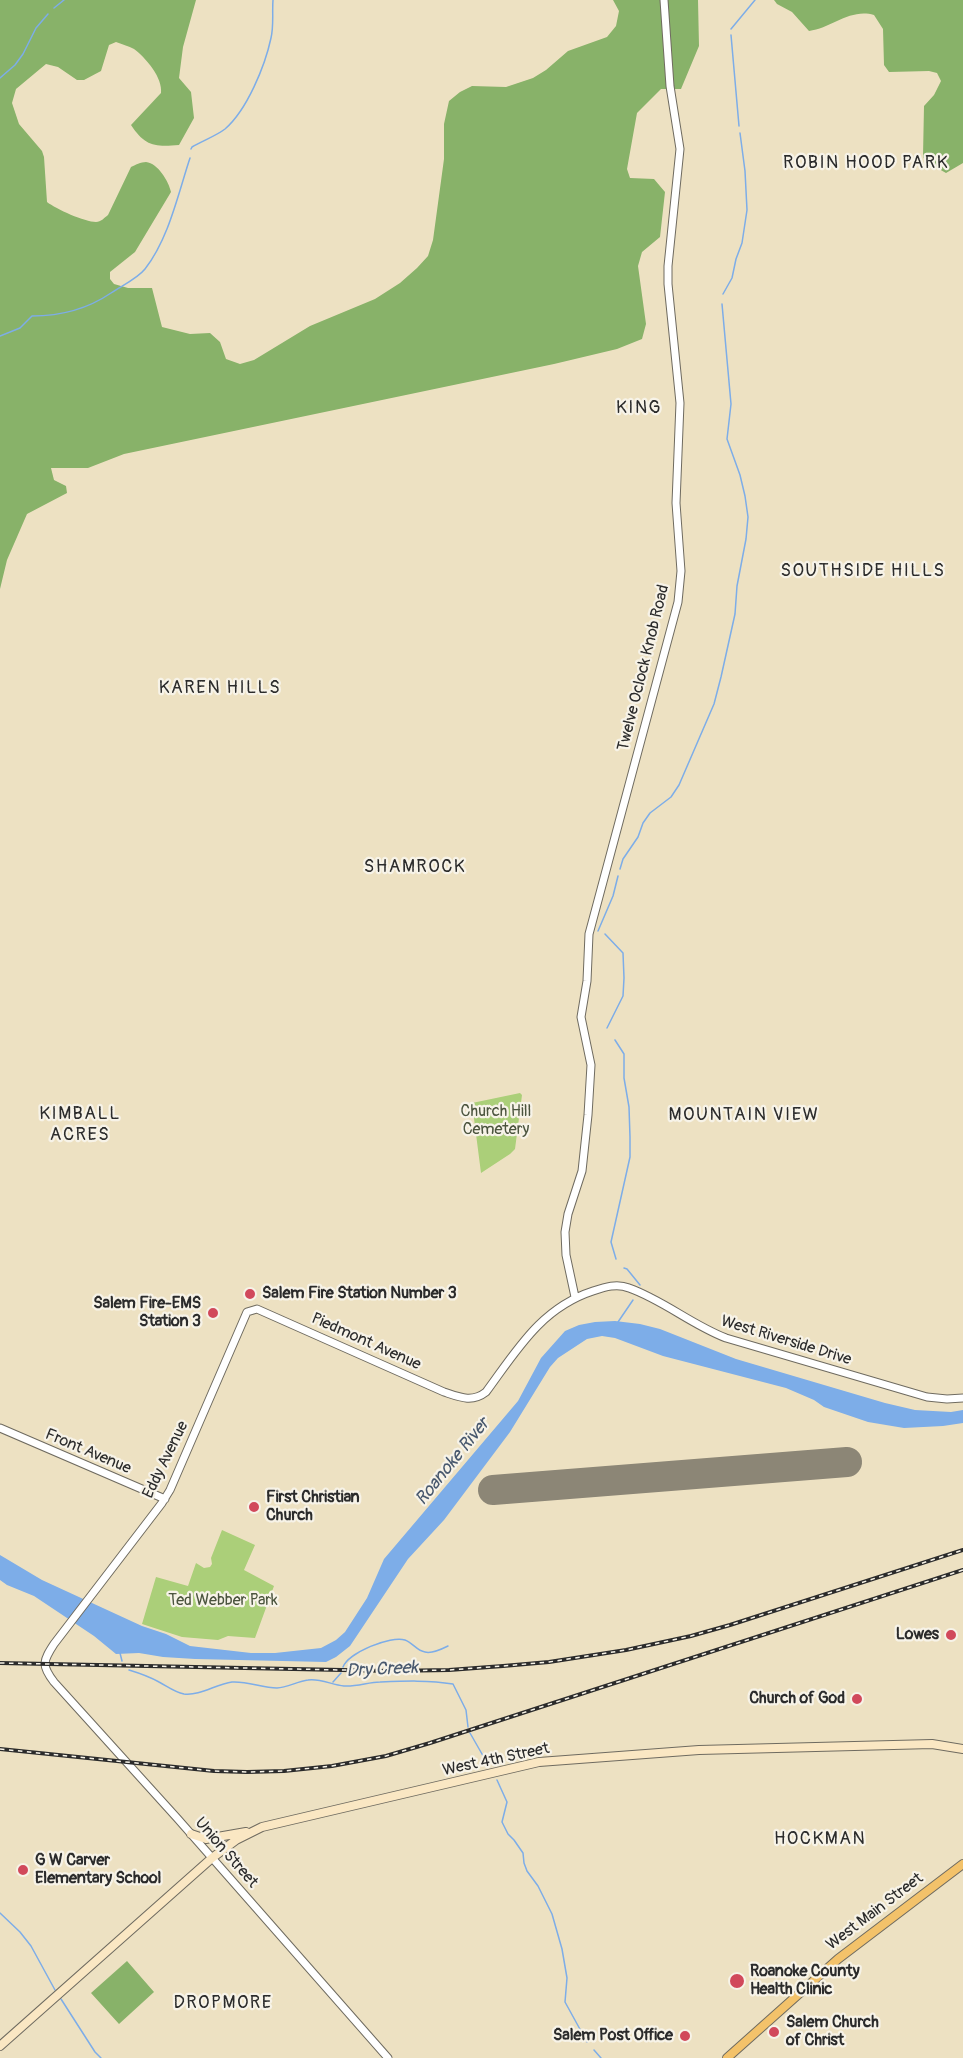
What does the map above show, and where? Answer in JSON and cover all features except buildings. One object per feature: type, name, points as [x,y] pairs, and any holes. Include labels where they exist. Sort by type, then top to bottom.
[{"type":"main road","name":"West 4th Street","points":[[0,2046],[212,1858],[236,1840],[253,1831],[539,1762],[728,1749],[932,1744],[963,1749]]},
{"type":"main road","points":[[191,1834],[206,1839],[253,1831]]},
{"type":"main road","name":"West Main Street","points":[[727,2058],[838,1959],[963,1864]]},
{"type":"street","name":"Twelve Oclock Knob Road","points":[[575,1297],[566,1255],[565,1232],[568,1214],[582,1171],[588,1115],[591,1065],[581,1017],[587,981],[589,934],[678,602],[680,585],[681,557],[676,503],[680,403],[668,284],[680,149],[670,86],[664,0]]},
{"type":"street","name":"West Riverside Drive","points":[[475,1398],[486,1392],[533,1329],[557,1308],[575,1297],[610,1286],[625,1286],[649,1297],[702,1328],[726,1338],[920,1395],[937,1399],[963,1398]]},
{"type":"street","name":"Piedmont Avenue","points":[[247,1312],[257,1309],[444,1392],[464,1399],[475,1398]]},
{"type":"street","name":"Eddy Avenue","points":[[45,1665],[46,1655],[70,1621],[165,1499],[247,1312]]},
{"type":"street","name":"Front Avenue","points":[[0,1428],[165,1499]]},
{"type":"street","name":"Union Street","points":[[45,1665],[54,1682],[388,2058]]},
{"type":"green space","points":[[0,0],[196,0],[183,47],[179,78],[191,92],[194,118],[179,145],[151,144],[141,137],[131,125],[161,93],[161,87],[153,69],[144,58],[134,49],[116,42],[109,45],[101,71],[84,80],[77,80],[58,67],[46,64],[16,89],[12,103],[19,124],[42,151],[47,202],[64,211],[85,220],[99,221],[108,215],[131,167],[146,162],[159,169],[171,192],[135,252],[110,272],[110,279],[114,284],[128,288],[152,288],[162,327],[190,334],[210,333],[220,342],[226,359],[240,364],[254,360],[310,326],[375,299],[400,283],[428,256],[433,240],[444,159],[444,124],[449,101],[460,92],[472,86],[506,87],[533,78],[568,51],[607,37],[616,26],[619,11],[613,0],[698,0],[699,46],[681,89],[661,89],[637,113],[627,169],[630,178],[654,179],[665,192],[660,237],[642,252],[638,266],[646,324],[642,339],[617,349],[554,364],[124,454],[88,468],[51,468],[54,480],[66,486],[67,493],[27,514],[7,560],[0,589]]},
{"type":"green space","points":[[774,0],[963,0],[963,163],[946,173],[925,161],[923,156],[924,106],[934,95],[941,81],[937,73],[929,71],[889,72],[884,65],[883,29],[874,15],[857,14],[809,31],[792,12]]},
{"type":"green space","name":"Church Hill Cemetery","points":[[520,1093],[522,1095],[515,1149],[481,1173],[472,1103]]},
{"type":"green space","name":"Ted Webber Park","points":[[222,1530],[255,1545],[244,1570],[274,1586],[255,1638],[228,1636],[218,1640],[182,1637],[142,1624],[156,1577],[188,1586],[196,1563],[204,1568],[212,1564],[211,1558]]},
{"type":"green space","points":[[127,1961],[154,1992],[119,2024],[91,1993]]},
{"type":"water","points":[[615,1321],[660,1329],[736,1359],[885,1403],[915,1410],[951,1412],[963,1410],[963,1423],[904,1428],[868,1422],[824,1407],[786,1388],[663,1356],[615,1338],[602,1336],[587,1339],[558,1358],[550,1367],[510,1432],[444,1520],[408,1559],[350,1646],[326,1662],[195,1659],[139,1653],[116,1654],[94,1636],[34,1596],[0,1580],[0,1555],[42,1580],[190,1646],[251,1653],[321,1648],[345,1632],[367,1598],[384,1559],[518,1401],[541,1358],[565,1331],[579,1325]]},
{"type":"waterway","points":[[54,8],[64,0]]},
{"type":"waterway","points":[[191,149],[225,129],[248,99],[260,74],[271,38],[273,0]]},
{"type":"waterway","points":[[731,29],[755,0]]},
{"type":"waterway","points":[[0,78],[15,65],[36,28],[48,14]]},
{"type":"waterway","points":[[731,35],[739,126]]},
{"type":"waterway","points":[[723,294],[732,278],[742,243],[747,210],[740,133]]},
{"type":"waterway","points":[[0,336],[20,328],[32,316],[53,315],[83,308],[102,299],[142,273],[167,230],[190,158]]},
{"type":"waterway","points":[[620,869],[623,859],[650,813],[671,797],[679,785],[714,704],[735,614],[748,517],[740,475],[727,439],[731,404],[722,304]]},
{"type":"waterway","points":[[598,931],[613,896],[618,876]]},
{"type":"waterway","points":[[605,934],[623,953],[624,978],[623,996],[607,1028]]},
{"type":"waterway","points":[[615,1040],[624,1054],[630,1137],[630,1157],[611,1242],[616,1259]]},
{"type":"waterway","points":[[624,1268],[640,1285]]},
{"type":"waterway","points":[[618,1322],[633,1300]]},
{"type":"waterway","points":[[343,1667],[361,1651],[390,1640],[405,1640],[420,1650],[428,1652],[448,1646]]},
{"type":"waterway","name":"Dry Creek","points":[[120,1653],[122,1661]]},
{"type":"waterway","name":"Dry Creek","points":[[129,1670],[184,1694],[196,1693],[232,1682],[277,1688],[312,1680],[344,1686],[408,1681],[453,1684],[466,1710],[468,1727]]},
{"type":"waterway","points":[[333,1682],[341,1673]]},
{"type":"waterway","name":"Dry Creek","points":[[470,1733],[486,1761]]},
{"type":"waterway","name":"Dry Creek","points":[[497,1780],[507,1802],[502,1822],[523,1853],[527,1871],[538,1886],[552,1914],[567,1978],[565,2002],[587,2042]]},
{"type":"waterway","points":[[0,1913],[31,1946],[55,1990]]},
{"type":"waterway","points":[[61,1999],[101,2058]]},
{"type":"waterway","name":"Dry Creek","points":[[594,2050],[601,2058]]},
{"type":"runway","points":[[493,1490],[847,1462]]},
{"type":"railway","points":[[0,1663],[391,1671],[449,1670],[549,1662],[626,1650],[691,1636],[963,1550]]},
{"type":"railway","points":[[0,1749],[214,1771],[247,1772],[332,1766],[386,1756],[963,1570]]},
{"type":"place","name":"Salem Fire Station Number 3","points":[[250,1294]]},
{"type":"place","name":"Salem Fire-EMS Station 3","points":[[213,1313]]},
{"type":"place","name":"First Christian Church","points":[[254,1507]]},
{"type":"place","name":"Lowes","points":[[951,1635]]},
{"type":"place","name":"Church of God","points":[[857,1699]]},
{"type":"place","name":"G W Carver Elementary School","points":[[23,1870]]},
{"type":"place","name":"Roanoke County Health Clinic","points":[[737,1981]]},
{"type":"place","name":"Salem Church of Christ","points":[[774,2032]]},
{"type":"place","name":"Salem Post Office","points":[[685,2036]]},
{"type":"district","name":"ROBIN HOOD PARK","points":[[866,163]]},
{"type":"district","name":"KING","points":[[639,408]]},
{"type":"district","name":"SOUTHSIDE HILLS","points":[[863,571]]},
{"type":"district","name":"KAREN HILLS","points":[[220,688]]},
{"type":"district","name":"SHAMROCK","points":[[415,867]]},
{"type":"district","name":"MOUNTAIN VIEW","points":[[744,1115]]},
{"type":"district","name":"KIMBALL ACRES","points":[[80,1124]]},
{"type":"district","name":"HOCKMAN","points":[[820,1839]]},
{"type":"district","name":"DROPMORE","points":[[223,2003]]},
{"type":"water label","name":"Roanoke River","points":[[453,1462]]}]
